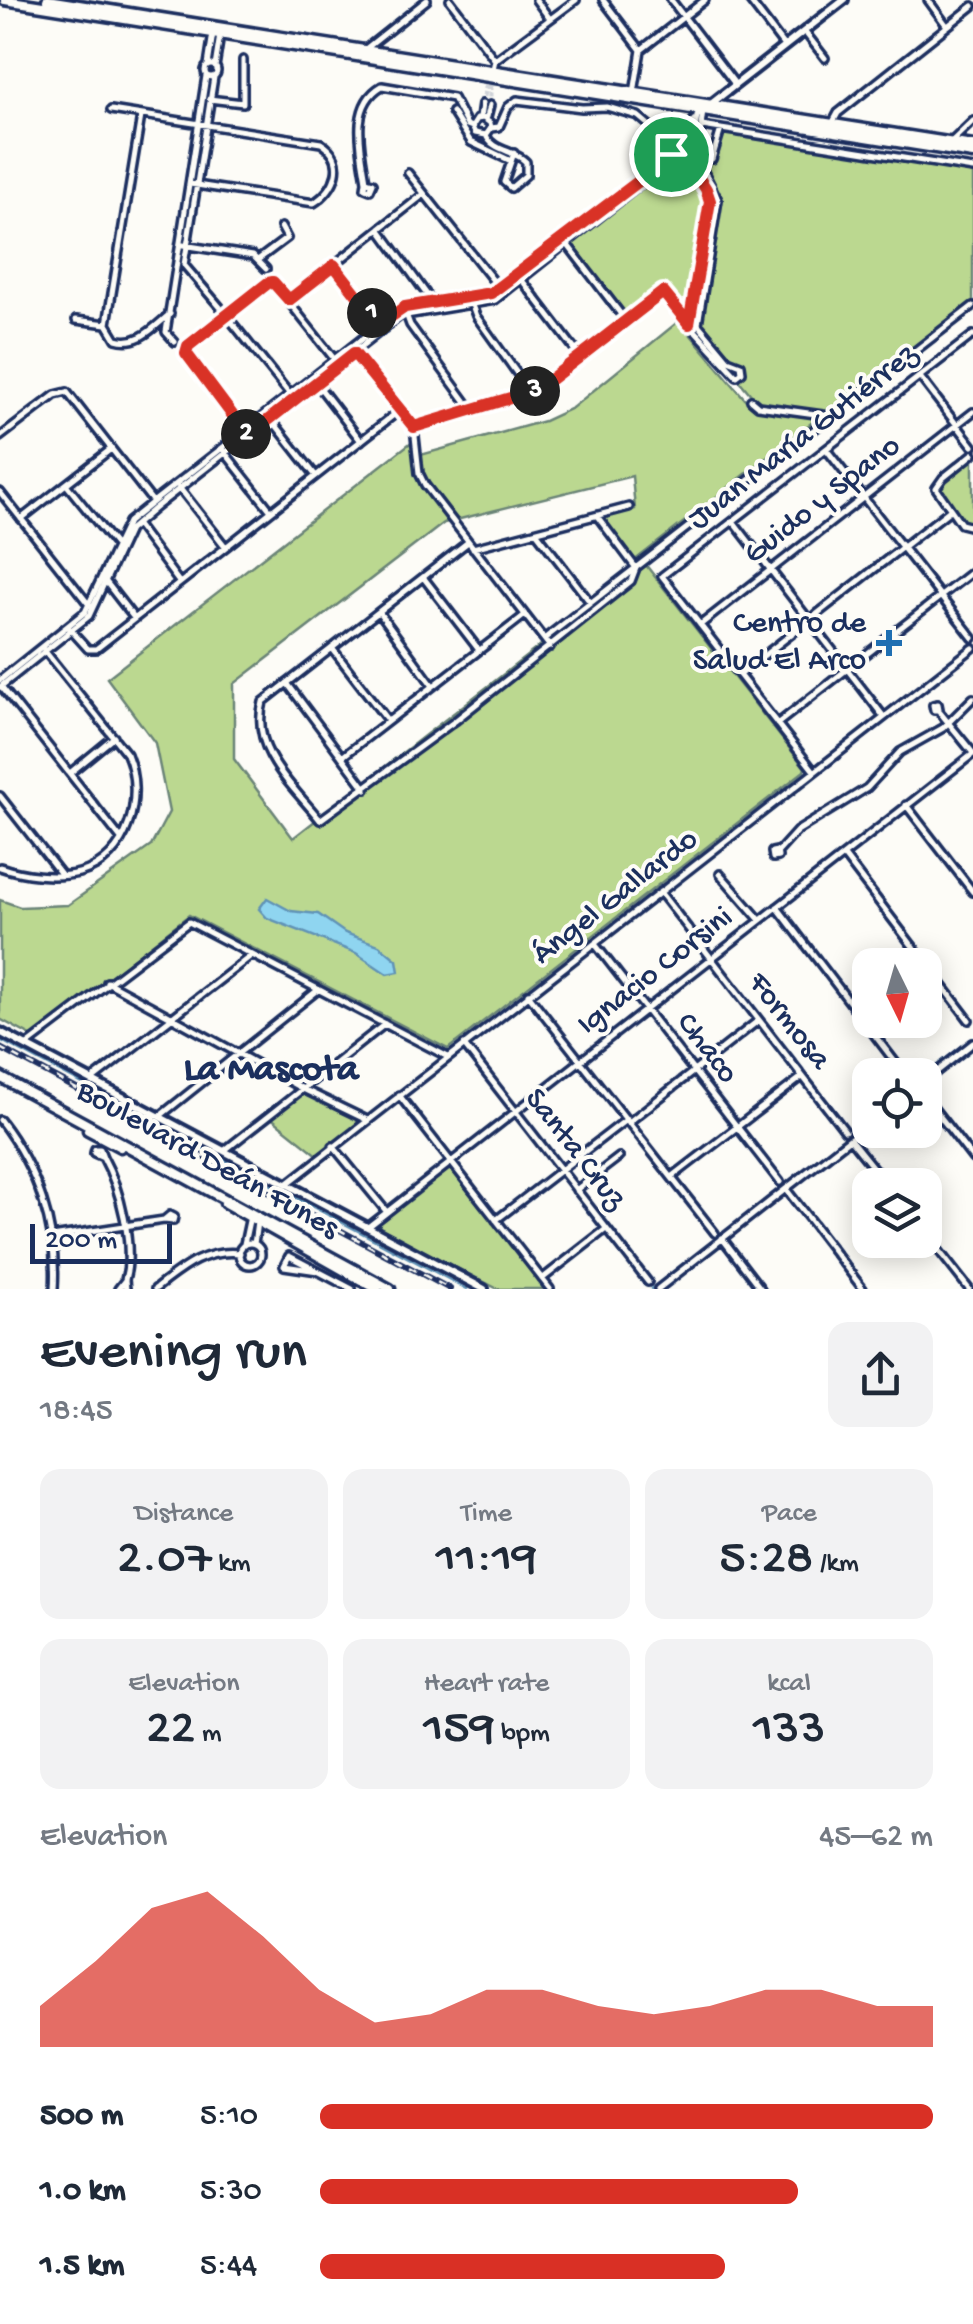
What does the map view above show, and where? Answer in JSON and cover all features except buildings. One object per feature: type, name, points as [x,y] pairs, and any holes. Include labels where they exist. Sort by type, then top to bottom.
[{"type":"main road","points":[[6,0],[362,53]]},
{"type":"main road","points":[[47,0],[362,53],[634,93],[703,111],[832,124],[973,146]]},
{"type":"main road","points":[[491,73],[973,154]]},
{"type":"main road","name":"Boulevard Deán Funes","points":[[0,1080],[390,1289]]},
{"type":"main road","name":"Boulevard Deán Funes","points":[[254,1218],[377,1289]]},
{"type":"street","points":[[362,53],[427,0]]},
{"type":"street","points":[[450,0],[496,60]]},
{"type":"street","points":[[536,0],[550,19]]},
{"type":"street","points":[[491,73],[496,60],[576,0]]},
{"type":"street","points":[[603,0],[641,50]]},
{"type":"street","points":[[671,0],[735,84]]},
{"type":"street","points":[[634,93],[641,50],[705,0]]},
{"type":"street","points":[[749,0],[784,46]]},
{"type":"street","points":[[565,241],[673,153],[703,111],[844,0]]},
{"type":"street","points":[[928,0],[947,26]]},
{"type":"street","points":[[832,124],[838,114],[973,6]]},
{"type":"street","points":[[804,31],[825,58]]},
{"type":"street","points":[[210,76],[217,72],[212,66],[217,34]]},
{"type":"street","points":[[209,99],[243,103],[243,60]]},
{"type":"street","points":[[202,125],[210,76],[204,70],[212,66]]},
{"type":"street","points":[[166,332],[181,264],[210,76]]},
{"type":"street","points":[[366,181],[360,115],[366,99],[382,86],[452,98],[466,125],[477,135]]},
{"type":"street","points":[[486,135],[501,124],[508,107],[518,100],[607,107],[643,118],[673,153],[674,165]]},
{"type":"street","points":[[472,128],[486,105],[491,128]]},
{"type":"street","points":[[111,110],[321,143],[332,152],[337,173],[332,186],[314,203],[193,184]]},
{"type":"street","points":[[414,427],[531,393],[663,292],[731,373],[741,374],[740,362],[728,360],[698,324],[718,200],[694,157],[703,111]]},
{"type":"street","points":[[689,324],[710,201],[694,157],[703,111]]},
{"type":"street","points":[[452,112],[470,142],[511,161]]},
{"type":"street","points":[[141,115],[107,324],[116,338],[130,342],[170,314]]},
{"type":"street","points":[[480,118],[488,120]]},
{"type":"street","points":[[951,142],[973,121]]},
{"type":"street","points":[[702,126],[973,169]]},
{"type":"street","points":[[673,153],[713,158],[721,129]]},
{"type":"street","points":[[470,142],[477,135],[486,135]]},
{"type":"street","points":[[486,135],[490,143],[514,153],[526,162],[528,169],[522,180],[511,188],[504,182],[514,153]]},
{"type":"street","points":[[314,380],[380,324],[405,310],[433,303],[495,300],[519,277],[660,169],[694,157]]},
{"type":"street","points":[[408,173],[500,288]]},
{"type":"street","points":[[289,300],[424,194]]},
{"type":"street","points":[[183,245],[260,259],[285,240],[281,227]]},
{"type":"street","points":[[380,230],[433,303]]},
{"type":"street","points":[[565,241],[626,321]]},
{"type":"street","points":[[260,259],[266,269]]},
{"type":"street","points":[[181,264],[220,307]]},
{"type":"street","points":[[334,265],[380,324]]},
{"type":"street","points":[[71,629],[90,606],[133,521],[405,310],[472,301],[519,277]]},
{"type":"street","points":[[519,277],[580,356]]},
{"type":"street","points":[[246,433],[186,350],[226,314],[270,282],[289,300],[335,360]]},
{"type":"street","points":[[472,301],[476,316],[531,393]]},
{"type":"street","points":[[544,639],[973,306]]},
{"type":"street","points":[[405,310],[410,325],[472,410]]},
{"type":"street","points":[[226,314],[292,397]]},
{"type":"street","points":[[76,320],[107,324]]},
{"type":"street","points":[[156,326],[175,342]]},
{"type":"street","name":"Juan María Gutiérrez","points":[[700,624],[662,576],[973,335]]},
{"type":"street","points":[[352,350],[414,427],[421,479],[550,647]]},
{"type":"street","points":[[919,376],[973,446]]},
{"type":"street","points":[[314,380],[361,440]]},
{"type":"street","points":[[0,438],[64,392],[71,395],[154,505]]},
{"type":"street","points":[[751,400],[758,406],[830,416]]},
{"type":"street","points":[[71,629],[91,650],[400,410]]},
{"type":"street","name":"Guido y Spano","points":[[700,624],[973,412]]},
{"type":"street","points":[[268,416],[316,476]]},
{"type":"street","points":[[22,519],[112,449]]},
{"type":"street","points":[[826,449],[973,638]]},
{"type":"street","points":[[223,451],[270,511]]},
{"type":"street","points":[[973,454],[937,484],[938,494],[961,524],[973,527]]},
{"type":"street","points":[[66,484],[117,547]]},
{"type":"street","points":[[178,486],[225,546]]},
{"type":"street","points":[[0,492],[90,606]]},
{"type":"street","points":[[473,548],[630,507]]},
{"type":"street","points":[[739,675],[950,510]]},
{"type":"street","points":[[596,516],[636,567]]},
{"type":"street","points":[[133,521],[179,582]]},
{"type":"street","points":[[121,839],[0,684],[89,616],[133,521]]},
{"type":"street","points":[[733,522],[884,717]]},
{"type":"street","points":[[536,532],[590,602]]},
{"type":"street","points":[[468,542],[267,697],[262,707],[262,738],[272,758],[320,820],[366,789],[632,582],[636,567]]},
{"type":"street","points":[[777,724],[973,572]]},
{"type":"street","points":[[423,576],[479,650]]},
{"type":"street","points":[[106,582],[134,618]]},
{"type":"street","points":[[378,611],[433,686]]},
{"type":"street","points":[[342,757],[525,615]]},
{"type":"street","points":[[700,624],[814,771]]},
{"type":"street","points":[[331,648],[388,721]]},
{"type":"street","name":"Ángel Gallardo","points":[[287,1184],[973,648]]},
{"type":"street","points":[[0,867],[27,875],[87,869],[121,839],[135,804],[136,785],[127,754],[43,650]]},
{"type":"street","points":[[286,682],[366,789]]},
{"type":"street","points":[[778,852],[797,831],[867,788],[900,752],[950,723],[973,698]]},
{"type":"street","points":[[938,710],[973,754]]},
{"type":"street","points":[[70,773],[114,737]]},
{"type":"street","name":"Ignacio Corsini","points":[[368,1227],[973,754]]},
{"type":"street","points":[[0,796],[3,805],[61,874]]},
{"type":"street","points":[[906,805],[973,892]]},
{"type":"street","points":[[843,855],[969,1020]]},
{"type":"street","points":[[720,874],[760,920]]},
{"type":"street","name":"Formosa","points":[[660,892],[845,1131]]},
{"type":"street","points":[[777,907],[892,1058]]},
{"type":"street","points":[[26,1046],[189,922],[448,1057]]},
{"type":"street","name":"Chaco","points":[[594,944],[780,1182]]},
{"type":"street","points":[[92,1080],[252,954]]},
{"type":"street","points":[[107,982],[366,1120]]},
{"type":"street","points":[[160,1116],[319,990]]},
{"type":"street","points":[[528,994],[761,1289]]},
{"type":"street","points":[[496,1220],[759,1020]]},
{"type":"street","points":[[224,1150],[384,1024]]},
{"type":"street","points":[[0,1032],[484,1289]]},
{"type":"street","points":[[942,1068],[973,1043]]},
{"type":"street","name":"Santa Cruz","points":[[464,1045],[648,1282]]},
{"type":"street","points":[[672,1177],[802,1078]]},
{"type":"street","points":[[399,1095],[550,1289]]},
{"type":"street","points":[[942,1119],[973,1159]]},
{"type":"street","points":[[0,1120],[34,1175],[52,1237],[54,1289]]},
{"type":"street","points":[[658,1289],[719,1236],[850,1138],[874,1168]]},
{"type":"street","points":[[333,1146],[386,1211]]},
{"type":"street","points":[[103,1157],[124,1226],[127,1268],[122,1289]]},
{"type":"street","points":[[576,1190],[620,1157]]},
{"type":"street","points":[[786,1189],[864,1289]]},
{"type":"street","points":[[254,1218],[254,1244],[261,1252],[254,1264],[244,1262],[241,1249],[254,1218]]},
{"type":"street","points":[[52,1237],[164,1220]]},
{"type":"street","points":[[542,1279],[606,1229]]},
{"type":"street","points":[[155,1289],[200,1257],[254,1244]]},
{"type":"street","points":[[942,1255],[969,1289]]},
{"type":"street","points":[[318,1271],[284,1266],[289,1256],[318,1271],[352,1289]]},
{"type":"green space","points":[[723,131],[973,171],[973,304],[828,413],[758,403],[664,290],[628,317],[571,244],[662,172],[674,167],[709,166]]},
{"type":"green space","points":[[679,321],[751,406],[819,417],[634,561],[603,522],[606,517],[635,509],[632,476],[444,523],[234,684],[234,759],[293,838],[645,564],[804,771],[448,1049],[189,915],[33,1037],[0,1019],[0,900],[20,907],[68,905],[151,846],[169,812],[155,743],[107,678],[418,437],[421,455],[544,421],[572,408]]},
{"type":"green space","points":[[973,457],[973,524],[964,523],[939,487]]},
{"type":"green space","points":[[303,1090],[363,1120],[319,1156],[270,1117]]},
{"type":"green space","points":[[449,1167],[546,1289],[498,1289],[379,1228],[380,1222]]},
{"type":"water","points":[[267,898],[291,911],[318,914],[345,933],[379,945],[397,960],[399,972],[387,974],[356,953],[267,918],[259,909]]},
{"type":"waterway","points":[[942,1061],[973,1038]]},
{"type":"waterway","points":[[0,1040],[467,1289]]},
{"type":"waterway","points":[[754,1209],[852,1131]]},
{"type":"waterway","points":[[651,1289],[740,1221]]},
{"type":"tunnel","points":[[490,76],[490,105]]},
{"type":"tunnel","points":[[482,104],[487,84]]},
{"type":"railway","points":[[0,1048],[450,1289]]},
{"type":"place","name":"Centro de Salud El Arco","points":[[889,643]]},
{"type":"district","name":"La Mascota","points":[[271,1071]]},
{"type":"route","points":[[690,151],[686,157],[710,201],[689,324],[663,292],[531,393],[414,427],[354,353],[248,436],[186,353],[188,346],[268,283],[273,282],[289,300],[334,265],[380,324],[405,307],[491,293],[671,154],[690,151]]}]
